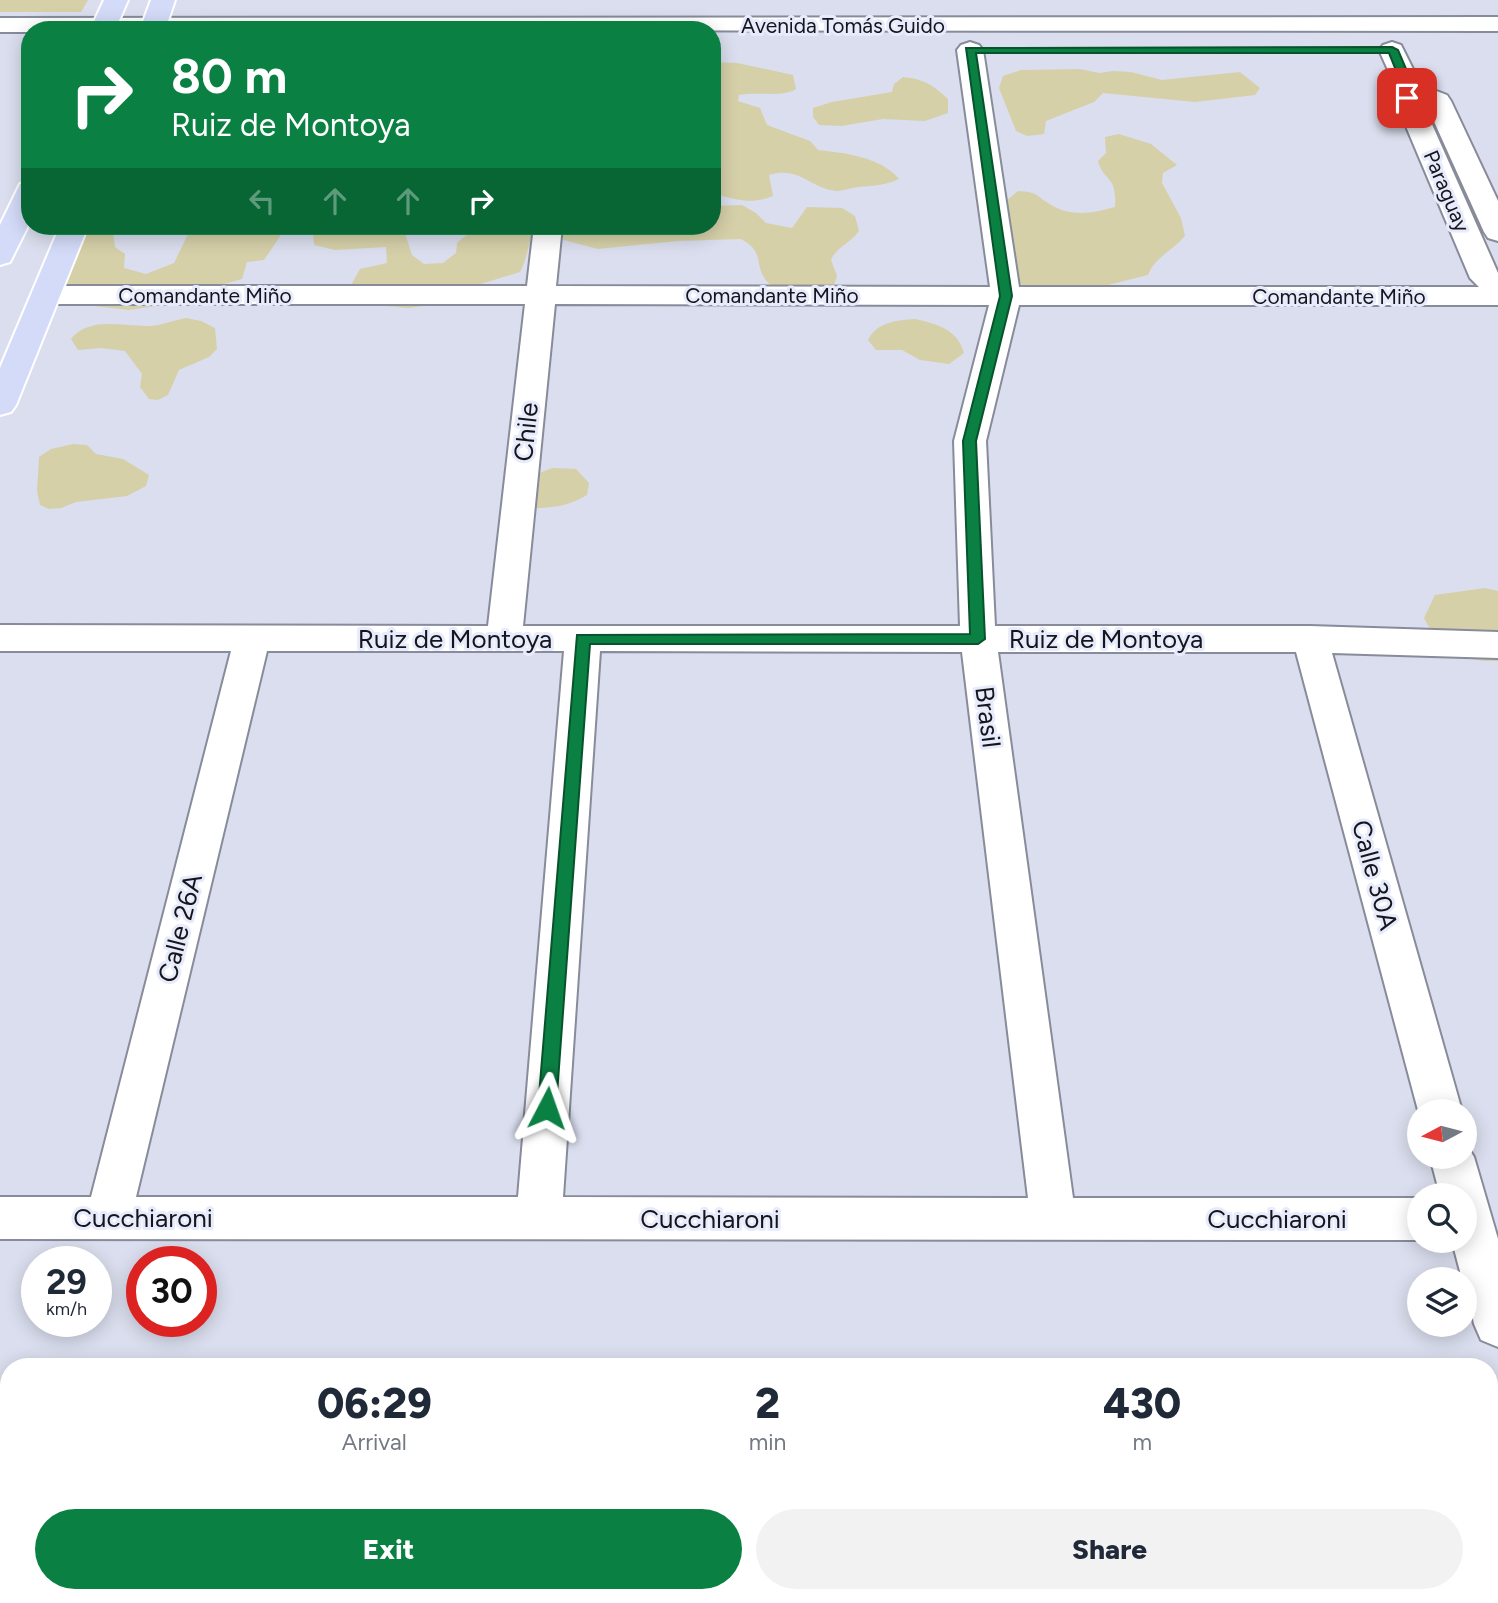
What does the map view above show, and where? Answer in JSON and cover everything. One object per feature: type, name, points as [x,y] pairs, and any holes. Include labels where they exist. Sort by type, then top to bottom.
[{"type":"main road","points":[[107,21],[116,0]]},
{"type":"main road","points":[[154,21],[163,0]]},
{"type":"main road","points":[[0,256],[21,210]]},
{"type":"main road","points":[[0,405],[70,235]]},
{"type":"street","name":"Avenida Tomás Guido","points":[[721,26],[1498,24]]},
{"type":"street","name":"Avenida Tomás Guido","points":[[0,25],[21,25]]},
{"type":"street","points":[[0,48],[21,48]]},
{"type":"street","name":"Brasil","points":[[970,50],[1006,296],[970,441],[978,639],[1053,1219]]},
{"type":"street","points":[[1365,50],[1419,50]]},
{"type":"street","name":"Paraguay","points":[[1392,50],[1410,90],[1438,101],[1498,232]]},
{"type":"street","name":"Paraguay","points":[[1410,90],[1407,98],[1485,278],[1498,286]]},
{"type":"street","name":"Chile","points":[[504,639],[547,235]]},
{"type":"street","name":"Comandante Miño","points":[[46,295],[1498,296]]},
{"type":"street","name":"Ruiz de Montoya","points":[[0,638],[1310,639],[1498,645]]},
{"type":"street","name":"Calle 26A","points":[[108,1217],[252,638]]},
{"type":"street","points":[[539,1218],[583,639]]},
{"type":"street","name":"Calle 30A","points":[[1310,639],[1437,1099]]},
{"type":"street","name":"Cucchiaroni","points":[[0,1217],[1407,1219]]},
{"type":"street","points":[[1477,1233],[1498,1324]]},
{"type":"shaded area","points":[[0,0],[88,0],[81,12],[0,12]]},
{"type":"shaded area","points":[[721,62],[737,63],[793,75],[796,89],[790,92],[739,95],[738,101],[760,108],[767,125],[810,141],[818,150],[873,161],[899,179],[882,185],[836,191],[818,186],[797,175],[780,173],[769,175],[773,196],[758,200],[721,195]]},
{"type":"shaded area","points":[[1080,69],[1099,73],[1131,72],[1162,80],[1240,72],[1260,88],[1255,95],[1195,102],[1103,93],[1094,102],[1046,121],[1044,134],[1027,136],[1016,131],[999,88],[1003,76],[1021,70]]},
{"type":"shaded area","points":[[903,77],[923,81],[938,90],[948,99],[948,113],[925,121],[883,119],[841,126],[819,125],[813,117],[813,108],[832,102],[892,92],[894,84]]},
{"type":"shaded area","points":[[1119,134],[1151,144],[1177,165],[1163,173],[1162,183],[1181,218],[1185,236],[1159,259],[1148,275],[1080,292],[1046,292],[1001,278],[1006,201],[1018,191],[1034,194],[1068,212],[1091,212],[1115,207],[1114,189],[1098,161],[1106,153],[1105,137]]},
{"type":"shaded area","points":[[742,205],[766,223],[792,228],[807,207],[842,208],[855,216],[859,231],[831,260],[837,276],[833,288],[779,291],[765,279],[753,248],[741,239],[677,241],[598,249],[564,240],[559,235],[721,235],[721,206]]},
{"type":"shaded area","points":[[67,235],[113,235],[115,247],[125,254],[124,268],[146,274],[174,263],[188,235],[281,235],[264,260],[247,262],[242,279],[196,292],[169,304],[129,310],[85,305],[64,285]]},
{"type":"shaded area","points":[[313,235],[406,235],[412,255],[424,264],[443,263],[456,253],[457,243],[467,235],[532,235],[520,272],[471,287],[431,305],[408,308],[364,304],[350,287],[360,269],[387,263],[386,247],[335,250],[314,245]]},
{"type":"shaded area","points":[[186,318],[215,328],[217,349],[209,357],[179,370],[168,395],[158,400],[149,399],[140,387],[142,374],[125,351],[101,348],[78,350],[71,339],[80,331],[101,324],[148,326]]},
{"type":"shaded area","points":[[915,319],[932,323],[952,333],[964,353],[949,364],[920,360],[902,350],[876,350],[868,340],[882,326],[895,321]]},
{"type":"shaded area","points":[[73,444],[87,445],[96,454],[123,459],[149,475],[146,486],[127,496],[76,502],[61,508],[49,509],[40,505],[37,491],[39,457],[51,449]]},
{"type":"shaded area","points":[[552,468],[576,469],[589,483],[587,495],[561,506],[532,508],[525,479]]},
{"type":"shaded area","points":[[1485,588],[1498,591],[1498,661],[1462,657],[1453,652],[1437,639],[1424,618],[1435,595]]},
{"type":"route","points":[[547,1108],[583,639],[978,639],[970,441],[1006,296],[970,50],[1392,50],[1410,90],[1407,98]]}]
